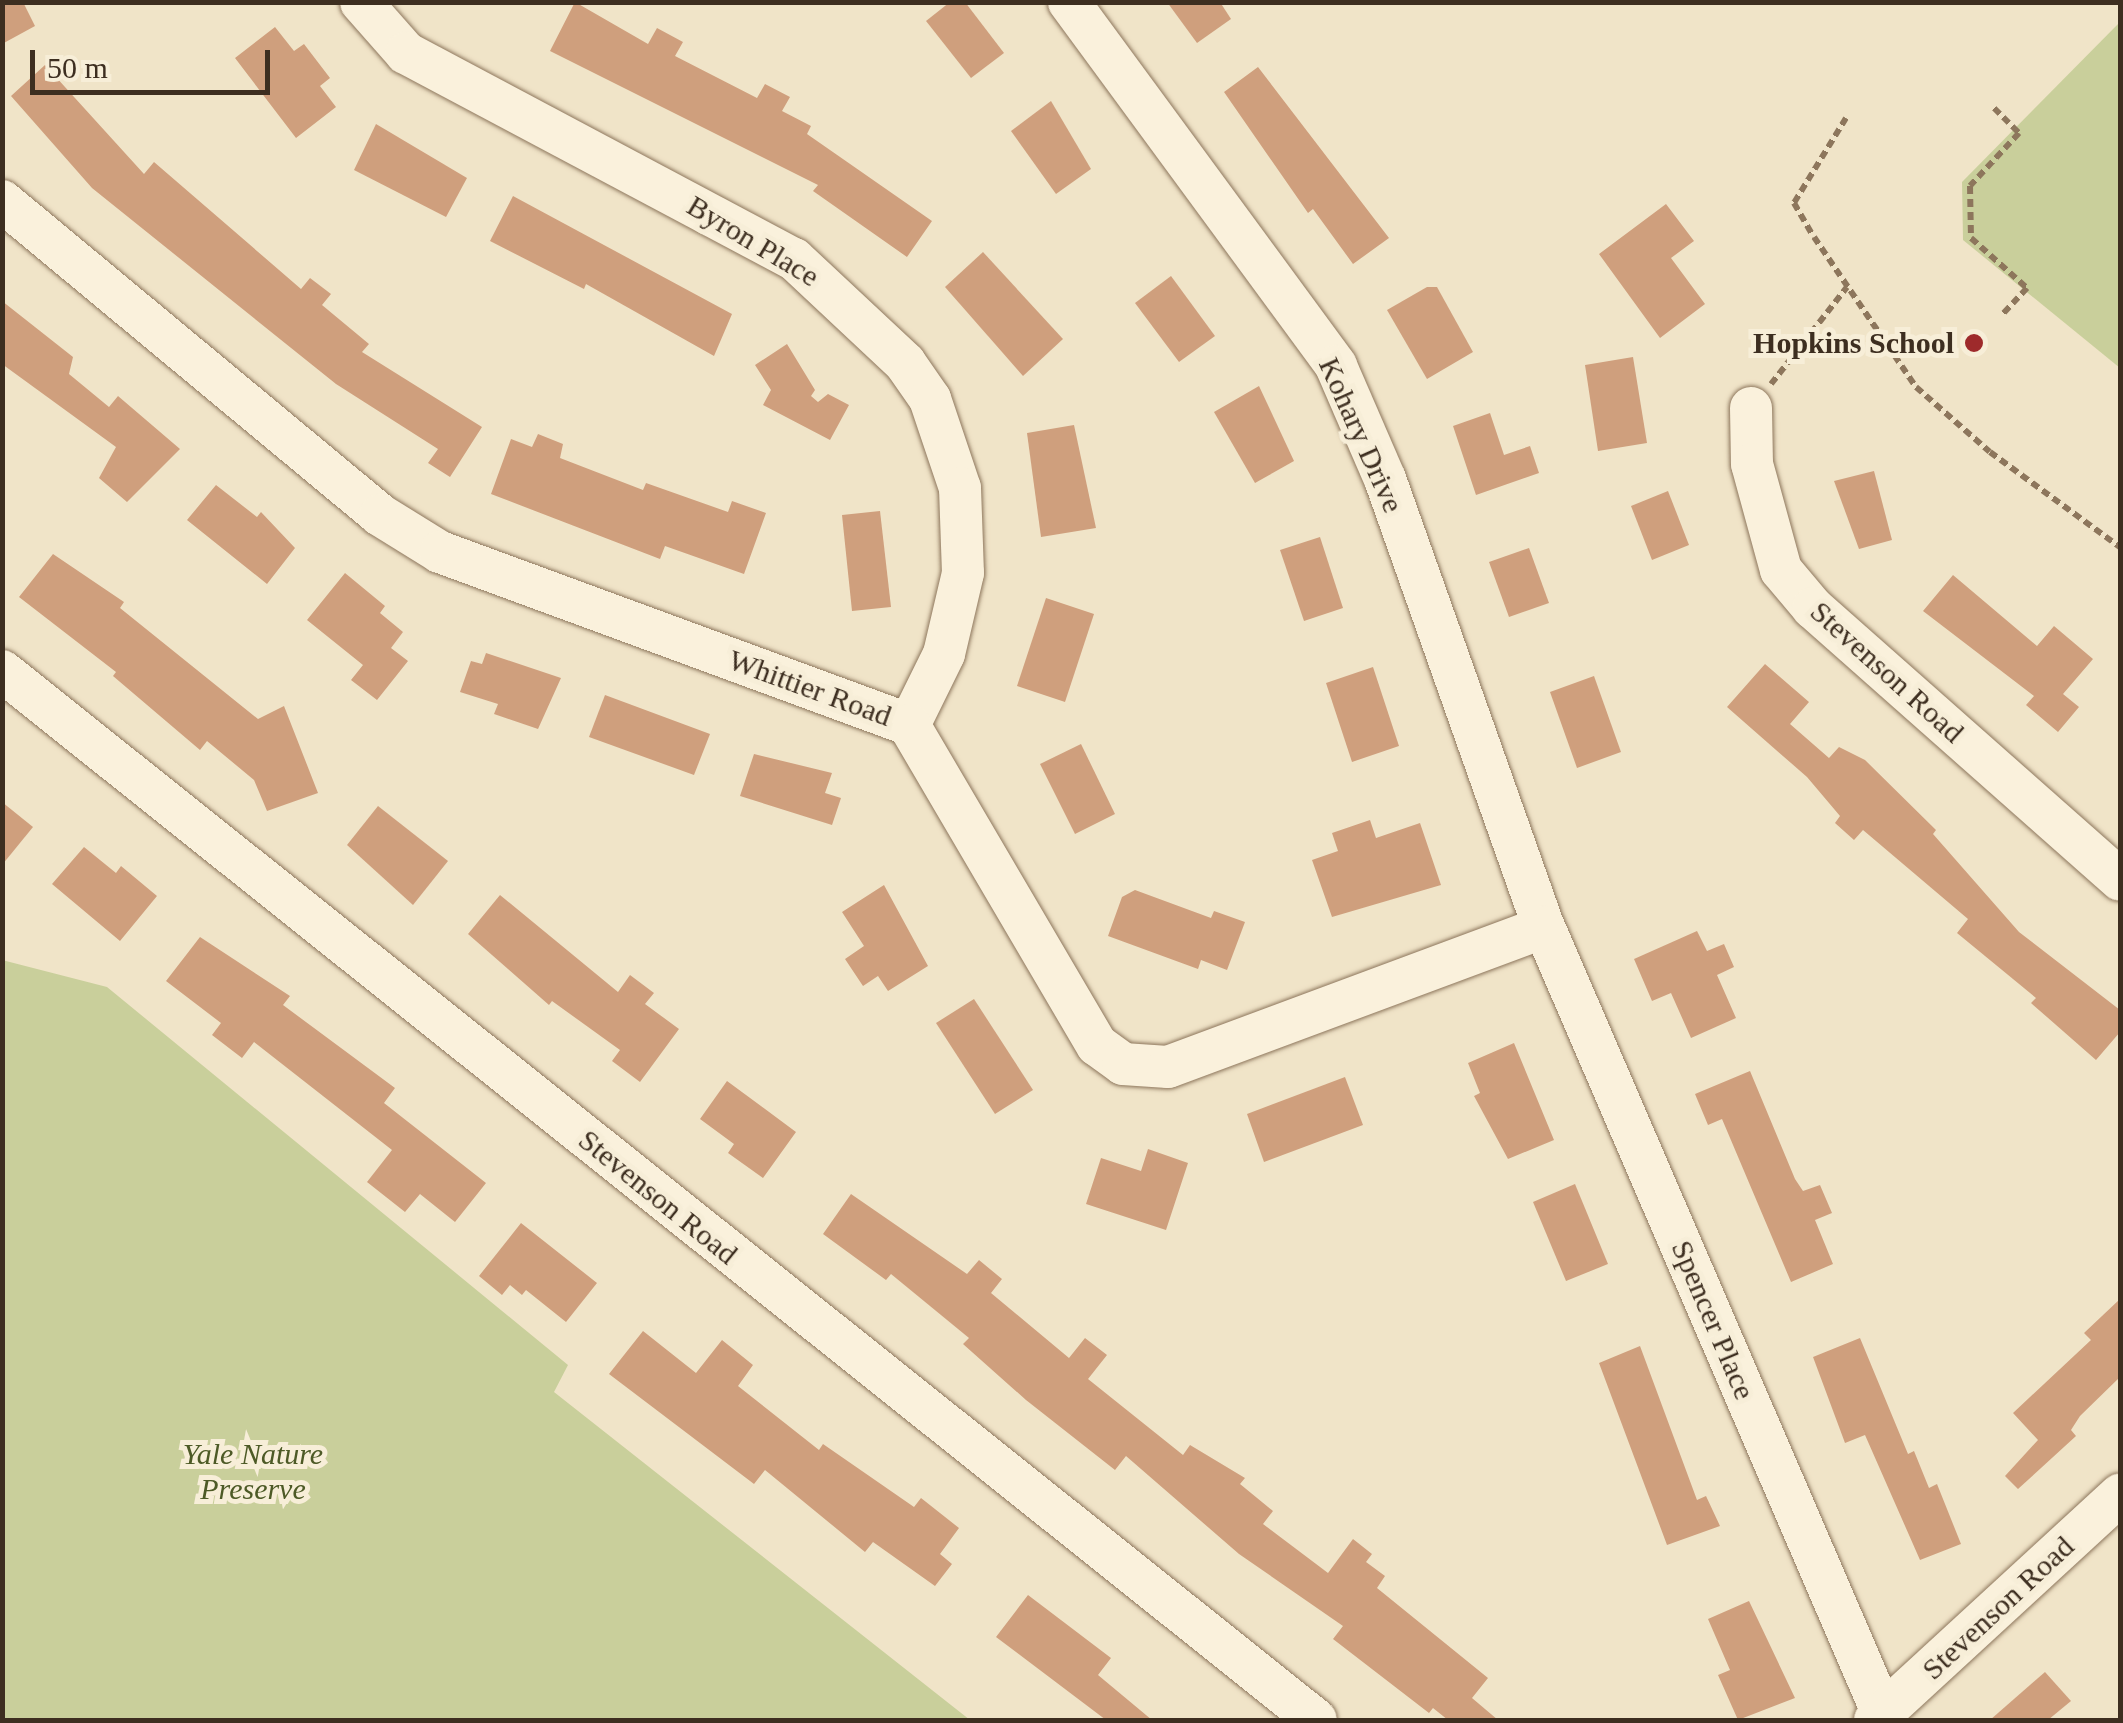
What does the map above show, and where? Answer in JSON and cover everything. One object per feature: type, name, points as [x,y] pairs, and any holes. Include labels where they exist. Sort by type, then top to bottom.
[{"type":"street","name":"Byron Place","points":[[361,2],[406,52],[794,259],[906,363],[930,399],[960,488],[963,573],[944,654],[909,725]]},
{"type":"street","name":"Kohary Drive","points":[[1069,2],[1336,366],[1385,479],[1544,927]]},
{"type":"street","name":"Whittier Road","points":[[2,201],[380,515],[440,552],[909,725],[1097,1045],[1123,1064],[1168,1067],[1544,927]]},
{"type":"street","name":"Stevenson Road","points":[[1751,408],[1752,464],[1782,570],[1813,608],[2120,880]]},
{"type":"street","name":"Stevenson Road","points":[[2,671],[1316,1720]]},
{"type":"street","name":"Spencer Place","points":[[1544,927],[1879,1717]]},
{"type":"street","name":"Stevenson Road","points":[[1879,1717],[2120,1494]]},
{"type":"path","points":[[1994,108],[2019,133],[1970,186],[1971,238],[2027,288],[2002,315]]},
{"type":"path","points":[[1846,118],[1794,203],[1899,365],[1952,422],[2120,548]]},
{"type":"path","points":[[1751,408],[1847,286]]},
{"type":"green space","points":[[2120,22],[2120,368],[1963,240],[1962,182]]},
{"type":"green space","name":"Yale Nature Preserve","points":[[2,960],[107,987],[568,1365],[554,1392],[970,1720],[3,1720]]},
{"type":"building","points":[[2,2],[23,2],[35,26],[2,44]]},
{"type":"building","points":[[575,2],[648,44],[657,28],[683,42],[675,56],[757,98],[765,84],[790,97],[782,111],[811,126],[807,134],[932,221],[907,257],[813,191],[818,185],[550,51]]},
{"type":"building","points":[[950,2],[965,2],[1004,53],[971,78],[926,21]]},
{"type":"building","points":[[1167,2],[1220,2],[1231,19],[1197,43]]},
{"type":"building","points":[[275,27],[294,51],[304,44],[330,78],[320,86],[336,107],[296,138],[235,58]]},
{"type":"building","points":[[45,65],[144,174],[154,162],[301,289],[310,278],[331,294],[322,305],[369,344],[362,352],[482,427],[450,477],[428,463],[438,449],[336,384],[92,188],[11,96]]},
{"type":"building","points":[[1258,67],[1389,238],[1353,264],[1313,209],[1308,213],[1224,92]]},
{"type":"building","points":[[1051,101],[1091,169],[1056,194],[1011,131]]},
{"type":"building","points":[[376,124],[467,178],[446,217],[354,170]]},
{"type":"building","points":[[513,196],[732,314],[714,356],[586,284],[584,289],[490,241]]},
{"type":"building","points":[[1666,204],[1694,241],[1671,258],[1705,304],[1660,338],[1599,254]]},
{"type":"building","points":[[983,252],[1063,339],[1023,376],[945,287]]},
{"type":"building","points":[[1171,276],[1215,336],[1179,362],[1135,303]]},
{"type":"building","points":[[1427,287],[1437,287],[1473,352],[1427,379],[1387,310]]},
{"type":"building","points":[[2,301],[73,357],[69,374],[109,407],[118,396],[180,449],[127,502],[99,478],[116,447],[2,364]]},
{"type":"building","points":[[787,344],[815,390],[811,396],[818,402],[828,394],[849,405],[830,440],[763,405],[771,390],[755,365]]},
{"type":"building","points":[[1633,357],[1647,443],[1598,451],[1585,365]]},
{"type":"building","points":[[1259,386],[1294,461],[1255,483],[1214,412]]},
{"type":"building","points":[[1490,413],[1504,455],[1530,446],[1539,473],[1476,495],[1453,426]]},
{"type":"building","points":[[1074,425],[1096,528],[1041,537],[1027,433]]},
{"type":"building","points":[[538,434],[563,444],[560,458],[643,490],[646,483],[728,512],[732,501],[766,513],[744,574],[665,546],[660,559],[491,494],[511,439],[532,447]]},
{"type":"building","points":[[1874,471],[1892,540],[1859,549],[1834,481]]},
{"type":"building","points":[[216,485],[257,517],[261,512],[295,548],[267,584],[187,520]]},
{"type":"building","points":[[1668,491],[1689,545],[1652,560],[1631,506]]},
{"type":"building","points":[[880,511],[891,607],[852,611],[842,515]]},
{"type":"building","points":[[1320,537],[1343,608],[1304,621],[1280,550]]},
{"type":"building","points":[[1529,548],[1549,603],[1509,617],[1489,562]]},
{"type":"building","points":[[53,554],[124,602],[120,608],[258,719],[284,706],[318,793],[267,811],[254,780],[207,741],[200,750],[113,676],[116,672],[19,597]]},
{"type":"building","points":[[345,573],[385,606],[380,613],[403,632],[391,648],[408,661],[377,700],[351,680],[363,665],[307,620]]},
{"type":"building","points":[[1953,575],[2037,646],[2054,626],[2093,659],[2063,694],[2079,707],[2058,732],[2026,705],[2034,696],[1923,611]]},
{"type":"building","points":[[1046,598],[1094,614],[1065,702],[1017,686]]},
{"type":"building","points":[[486,653],[561,678],[538,729],[494,714],[498,704],[460,692],[471,661],[482,664]]},
{"type":"building","points":[[1765,664],[1809,702],[1790,724],[1829,758],[1839,747],[1865,760],[1936,830],[1933,834],[2019,932],[2120,1010],[2120,1032],[2096,1060],[2031,1003],[2036,998],[1957,933],[1968,919],[1863,830],[1854,840],[1835,823],[1840,816],[1807,777],[1727,707]]},
{"type":"building","points":[[1373,667],[1399,746],[1352,762],[1326,683]]},
{"type":"building","points":[[1594,676],[1621,752],[1577,768],[1550,692]]},
{"type":"building","points":[[605,695],[710,734],[694,775],[589,737]]},
{"type":"building","points":[[1081,744],[1115,814],[1075,834],[1040,764]]},
{"type":"building","points":[[754,754],[832,773],[825,793],[841,798],[832,825],[740,796]]},
{"type":"building","points":[[2,802],[33,827],[2,865]]},
{"type":"building","points":[[378,806],[448,861],[413,905],[347,845]]},
{"type":"building","points":[[1370,820],[1376,838],[1420,823],[1441,885],[1332,917],[1312,860],[1338,851],[1332,833]]},
{"type":"building","points":[[84,847],[116,873],[121,866],[157,896],[120,941],[52,884]]},
{"type":"building","points":[[884,885],[928,966],[888,991],[878,976],[863,986],[845,959],[864,946],[842,912]]},
{"type":"building","points":[[1135,890],[1211,918],[1214,911],[1245,922],[1227,970],[1201,960],[1198,969],[1108,936],[1122,897]]},
{"type":"building","points":[[500,895],[618,992],[630,975],[654,993],[645,1004],[679,1029],[640,1082],[612,1061],[620,1050],[552,1001],[549,1005],[468,934]]},
{"type":"building","points":[[1697,931],[1707,951],[1724,944],[1734,967],[1717,975],[1736,1018],[1691,1038],[1671,993],[1652,1001],[1634,959]]},
{"type":"building","points":[[200,937],[290,996],[283,1005],[395,1088],[384,1103],[486,1183],[455,1222],[420,1194],[405,1212],[367,1182],[392,1150],[254,1042],[242,1058],[212,1035],[221,1023],[166,981]]},
{"type":"building","points":[[974,999],[1033,1090],[995,1114],[936,1023]]},
{"type":"building","points":[[1514,1043],[1554,1140],[1508,1159],[1474,1096],[1480,1093],[1468,1063]]},
{"type":"building","points":[[1750,1071],[1795,1179],[1803,1191],[1820,1185],[1832,1213],[1815,1220],[1833,1264],[1791,1282],[1722,1119],[1708,1125],[1695,1094]]},
{"type":"building","points":[[1345,1077],[1363,1125],[1264,1162],[1247,1114]]},
{"type":"building","points":[[727,1081],[796,1132],[763,1178],[728,1153],[734,1144],[700,1119]]},
{"type":"building","points":[[1148,1149],[1188,1163],[1166,1230],[1086,1204],[1101,1158],[1141,1171]]},
{"type":"building","points":[[1575,1184],[1608,1264],[1566,1281],[1533,1202]]},
{"type":"building","points":[[851,1194],[967,1274],[979,1260],[1002,1279],[991,1293],[1069,1358],[1085,1338],[1107,1355],[1088,1379],[1183,1455],[1190,1445],[1245,1478],[1240,1484],[1273,1511],[1263,1524],[1328,1573],[1353,1539],[1372,1554],[1366,1562],[1385,1576],[1377,1588],[1488,1678],[1472,1698],[1498,1720],[1448,1720],[1433,1708],[1429,1713],[1333,1639],[1343,1626],[1239,1554],[1126,1456],[1115,1470],[1026,1400],[963,1344],[969,1338],[891,1274],[886,1280],[823,1234]]},
{"type":"building","points":[[521,1223],[597,1283],[566,1322],[526,1290],[522,1295],[510,1285],[502,1295],[479,1276]]},
{"type":"building","points":[[2120,1299],[2120,1377],[2080,1416],[2071,1430],[2076,1436],[2018,1489],[2005,1476],[2038,1440],[2013,1413],[2091,1340],[2084,1333]]},
{"type":"building","points":[[643,1331],[696,1373],[722,1340],[753,1365],[738,1386],[819,1450],[823,1444],[914,1507],[921,1498],[959,1528],[940,1554],[952,1564],[935,1586],[873,1542],[865,1552],[765,1470],[754,1484],[609,1374]]},
{"type":"building","points":[[1860,1338],[1908,1454],[1914,1451],[1929,1488],[1937,1484],[1961,1544],[1920,1560],[1865,1435],[1845,1443],[1813,1357]]},
{"type":"building","points":[[1640,1346],[1697,1500],[1706,1496],[1720,1526],[1667,1545],[1599,1363]]},
{"type":"building","points":[[1028,1595],[1111,1658],[1098,1675],[1152,1720],[1106,1720],[996,1637]]},
{"type":"building","points":[[1749,1601],[1795,1698],[1738,1720],[1718,1675],[1730,1670],[1708,1619]]},
{"type":"building","points":[[2045,1672],[2071,1701],[2048,1720],[1990,1720]]},
{"type":"place","name":"Hopkins School","points":[[1974,343]]}]
